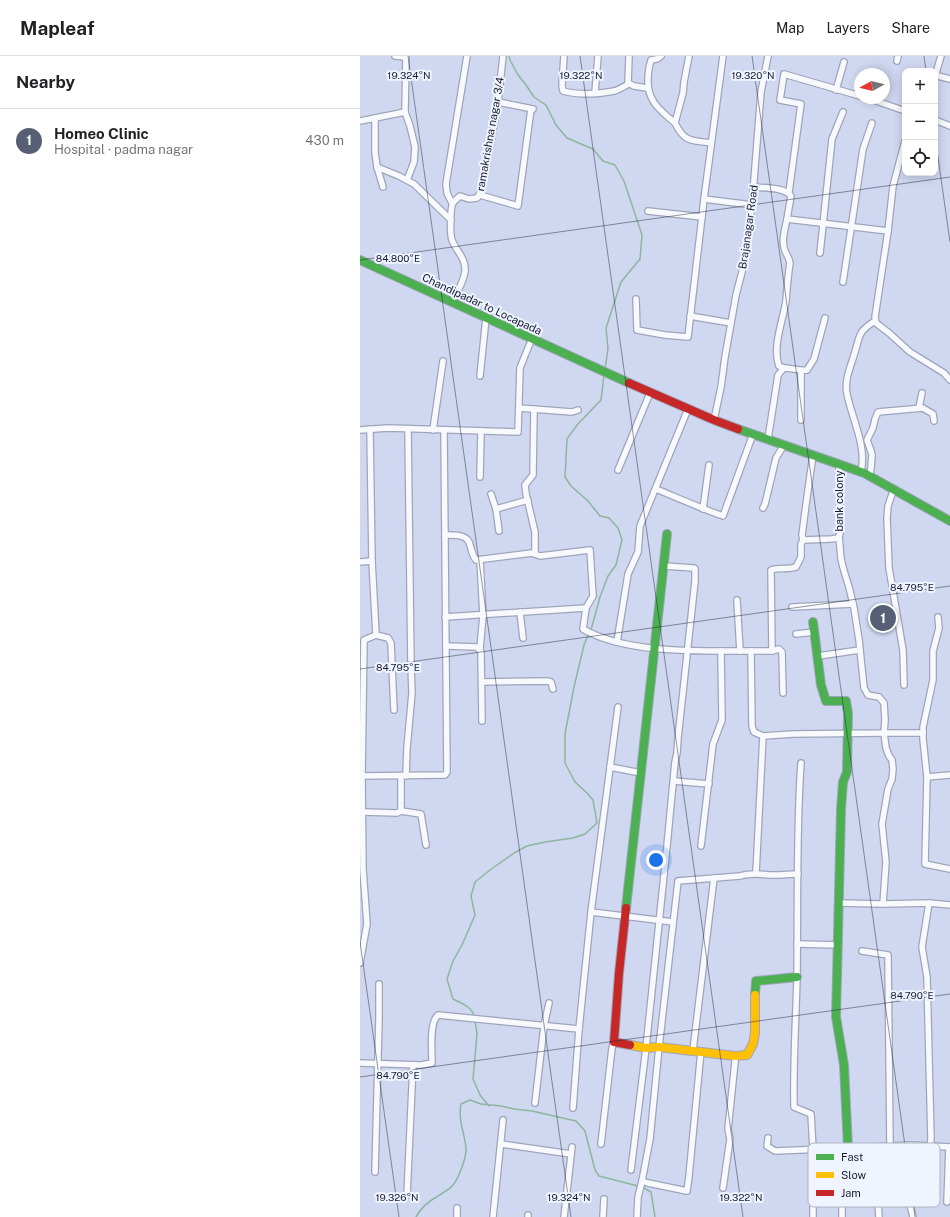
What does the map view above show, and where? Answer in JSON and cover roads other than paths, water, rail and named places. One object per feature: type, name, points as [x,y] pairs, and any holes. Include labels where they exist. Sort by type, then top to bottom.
[{"type":"street","points":[[395,56],[405,57],[405,112],[415,147],[414,162],[407,180]]},
{"type":"street","points":[[452,302],[464,280],[465,270],[461,255],[452,238],[450,220],[452,203],[447,193],[446,184],[467,56]]},
{"type":"street","name":"ramakrishna nagar 3/4","points":[[452,203],[460,196],[469,199],[477,198],[482,190],[498,102],[503,56]]},
{"type":"street","points":[[564,56],[563,91],[570,93],[615,91],[629,84],[647,88]]},
{"type":"street","points":[[595,93],[598,56]]},
{"type":"street","points":[[629,56],[629,84]]},
{"type":"street","points":[[661,56],[652,60],[649,66],[647,88],[650,96],[659,109],[675,123],[683,136],[688,139],[711,143]]},
{"type":"street","points":[[675,123],[683,93],[689,56]]},
{"type":"street","points":[[636,299],[637,330],[665,336],[688,337],[704,198],[723,56]]},
{"type":"street","name":"Brajanagar Road","points":[[714,420],[739,280],[744,264],[752,205],[761,92],[768,56]]},
{"type":"street","points":[[941,56],[936,73],[938,76],[950,79]]},
{"type":"street","points":[[836,90],[844,62]]},
{"type":"street","points":[[825,318],[812,363],[807,370],[801,371],[779,366],[777,357],[779,330],[785,302],[790,263],[783,241],[791,196],[789,192],[801,104],[780,100],[784,74],[854,94]]},
{"type":"street","points":[[480,195],[518,206],[532,109],[498,102]]},
{"type":"street","points":[[889,104],[902,110]]},
{"type":"street","points":[[360,121],[405,112]]},
{"type":"street","points":[[820,254],[832,139],[843,112]]},
{"type":"street","points":[[375,118],[375,152],[377,167],[383,187]]},
{"type":"street","points":[[938,121],[950,126]]},
{"type":"street","points":[[843,282],[863,149],[872,123]]},
{"type":"street","points":[[902,152],[893,186],[876,323],[904,348],[944,373],[950,380]]},
{"type":"street","points":[[377,167],[414,184],[450,220]]},
{"type":"street","points":[[753,187],[789,192]]},
{"type":"street","points":[[704,198],[752,205]]},
{"type":"street","points":[[648,210],[702,217]]},
{"type":"street","points":[[787,219],[888,231]]},
{"type":"street","name":"Chandipadar to Locapada","points":[[360,260],[594,368],[688,409],[714,420],[861,472],[950,520]]},
{"type":"street","points":[[690,316],[731,323]]},
{"type":"street","points":[[480,376],[486,318]]},
{"type":"street","points":[[861,472],[863,462],[847,393],[847,378],[860,335],[864,328],[876,320]]},
{"type":"street","points":[[360,430],[408,429],[518,432],[520,368],[532,339]]},
{"type":"street","points":[[433,430],[443,361]]},
{"type":"street","points":[[768,439],[778,375],[784,368]]},
{"type":"street","points":[[801,371],[801,420]]},
{"type":"street","points":[[618,470],[650,392]]},
{"type":"street","points":[[919,408],[922,393]]},
{"type":"street","points":[[519,408],[572,412],[578,410]]},
{"type":"street","points":[[869,476],[872,454],[867,440],[873,428],[877,414],[883,411],[923,408],[933,414],[934,421]]},
{"type":"street","points":[[534,409],[533,474],[525,486],[535,532],[535,554]]},
{"type":"street","points":[[618,642],[628,574],[638,552],[640,526],[688,409]]},
{"type":"street","points":[[370,429],[372,561],[376,635]]},
{"type":"street","points":[[401,811],[403,776],[412,693],[408,429]]},
{"type":"street","points":[[361,776],[445,775],[447,772],[444,430]]},
{"type":"street","points":[[480,477],[481,431]]},
{"type":"street","points":[[656,489],[723,516],[753,434]]},
{"type":"street","points":[[763,508],[776,458],[784,445]]},
{"type":"street","points":[[772,651],[771,570],[796,567],[801,557],[801,544],[803,540],[802,534],[813,455]]},
{"type":"street","name":"bank colony","points":[[839,464],[839,537],[841,559],[853,604],[864,688],[868,695],[879,697],[884,703],[884,733],[886,748],[892,760],[893,769],[882,824],[886,862],[883,904]]},
{"type":"street","points":[[703,509],[709,465]]},
{"type":"street","points":[[895,489],[888,506],[889,568],[903,650],[904,685]]},
{"type":"street","points":[[491,494],[496,509],[499,531]]},
{"type":"street","points":[[496,509],[528,500]]},
{"type":"street","points":[[601,1144],[612,1048],[614,1042],[619,973],[667,534]]},
{"type":"street","points":[[445,535],[460,535],[468,539],[473,556],[476,560],[532,553],[540,556],[590,550],[593,596],[586,608],[583,628],[593,635],[618,642],[655,649],[721,651],[772,651],[779,649],[782,652],[783,694]]},
{"type":"street","points":[[803,540],[831,539],[839,537]]},
{"type":"street","points":[[480,560],[482,615],[480,649],[482,722]]},
{"type":"street","points":[[360,562],[372,561]]},
{"type":"street","points":[[631,1170],[646,1048],[688,650],[695,569],[689,567],[664,566]]},
{"type":"street","points":[[737,600],[740,651]]},
{"type":"street","points":[[792,607],[853,604]]},
{"type":"street","points":[[445,617],[586,608]]},
{"type":"street","points":[[520,612],[523,638]]},
{"type":"street","points":[[938,617],[939,628],[933,651],[933,680],[922,727],[926,777],[925,864],[950,869]]},
{"type":"street","points":[[813,622],[821,685],[826,701],[846,701],[848,713],[847,772],[843,782],[841,809],[839,945],[836,1017],[844,1065],[848,1143]]},
{"type":"street","points":[[796,634],[815,632]]},
{"type":"street","points":[[360,963],[367,924],[361,776],[364,640],[376,635],[388,638],[391,643],[394,710]]},
{"type":"street","points":[[446,646],[477,646],[480,649]]},
{"type":"street","points":[[818,656],[860,650]]},
{"type":"street","points":[[702,846],[713,744],[722,720],[721,651]]},
{"type":"street","points":[[751,651],[752,726],[754,732],[763,736],[847,733],[923,733]]},
{"type":"street","points":[[482,682],[548,681],[551,682],[553,689]]},
{"type":"street","points":[[573,1108],[579,1029],[591,912],[618,707]]},
{"type":"street","points":[[756,873],[763,736]]},
{"type":"street","points":[[801,763],[799,794],[794,1106],[811,1114],[813,1143]]},
{"type":"street","points":[[610,767],[641,773]]},
{"type":"street","points":[[926,777],[950,775]]},
{"type":"street","points":[[674,781],[709,784]]},
{"type":"street","points":[[363,812],[397,813],[401,811],[421,814],[426,845]]},
{"type":"street","points":[[637,1217],[638,1197],[650,1139],[678,881],[740,876],[756,873],[775,875],[798,874]]},
{"type":"street","points":[[642,1180],[648,1183],[686,1191],[689,1176],[697,1051],[714,878]]},
{"type":"street","points":[[840,903],[929,903],[950,905]]},
{"type":"street","points":[[929,903],[922,948],[927,977],[930,1143]]},
{"type":"street","points":[[591,912],[673,922]]},
{"type":"street","points":[[797,944],[839,945]]},
{"type":"street","points":[[862,951],[888,955],[890,1143]]},
{"type":"street","points":[[614,1042],[646,1048],[659,1047],[735,1056],[748,1054],[754,1042],[756,981],[797,977]]},
{"type":"street","points":[[375,1172],[379,1019],[378,984]]},
{"type":"street","points":[[535,1103],[544,1026],[549,1003]]},
{"type":"street","points":[[360,1063],[421,1065],[432,1063],[432,1027],[434,1018],[438,1015],[579,1029]]},
{"type":"street","points":[[723,1188],[730,1139],[728,1129],[735,1056]]},
{"type":"street","points":[[407,1195],[413,1065]]},
{"type":"street","points":[[493,1217],[504,1120]]},
{"type":"street","points":[[768,1138],[767,1146],[775,1151],[808,1149]]},
{"type":"street","points":[[501,1144],[571,1154]]},
{"type":"street","points":[[564,1217],[572,1147]]},
{"type":"street","points":[[947,1202],[950,1147]]},
{"type":"street","points":[[603,1217],[604,1199]]},
{"type":"street","points":[[878,1207],[879,1217]]},
{"type":"street","points":[[911,1207],[913,1217]]},
{"type":"street","points":[[456,1217],[458,1208]]},
{"type":"waterway","points":[[509,56],[518,75],[534,97],[546,105],[556,125],[567,138],[593,149],[603,161],[615,165],[624,181],[642,235],[640,259],[621,282],[606,328],[608,349],[605,369]]},
{"type":"waterway","points":[[591,630],[600,597],[608,576],[616,565],[622,540],[618,528],[609,518],[600,516],[588,501],[571,486],[565,477],[567,439],[577,425],[601,400],[604,375]]},
{"type":"waterway","points":[[474,1017],[469,1008],[453,999],[447,979],[453,961],[462,945],[475,915],[471,896],[475,882],[514,853],[527,846],[573,838],[585,834],[597,823],[593,800],[575,782],[565,763],[565,734],[574,687],[584,645],[589,633]]},
{"type":"waterway","points":[[475,1020],[477,1034],[473,1079],[480,1095],[489,1106]]},
{"type":"waterway","points":[[416,1217],[420,1210],[431,1200],[448,1190],[458,1177],[466,1151],[460,1110],[461,1104],[470,1100],[481,1104],[532,1111],[576,1121],[585,1131],[595,1170],[599,1176],[638,1186]]},
{"type":"waterway","points":[[642,1187],[651,1192],[655,1217]]},
{"type":"place","name":"Homeo Clinic","points":[[883,618]]}]
